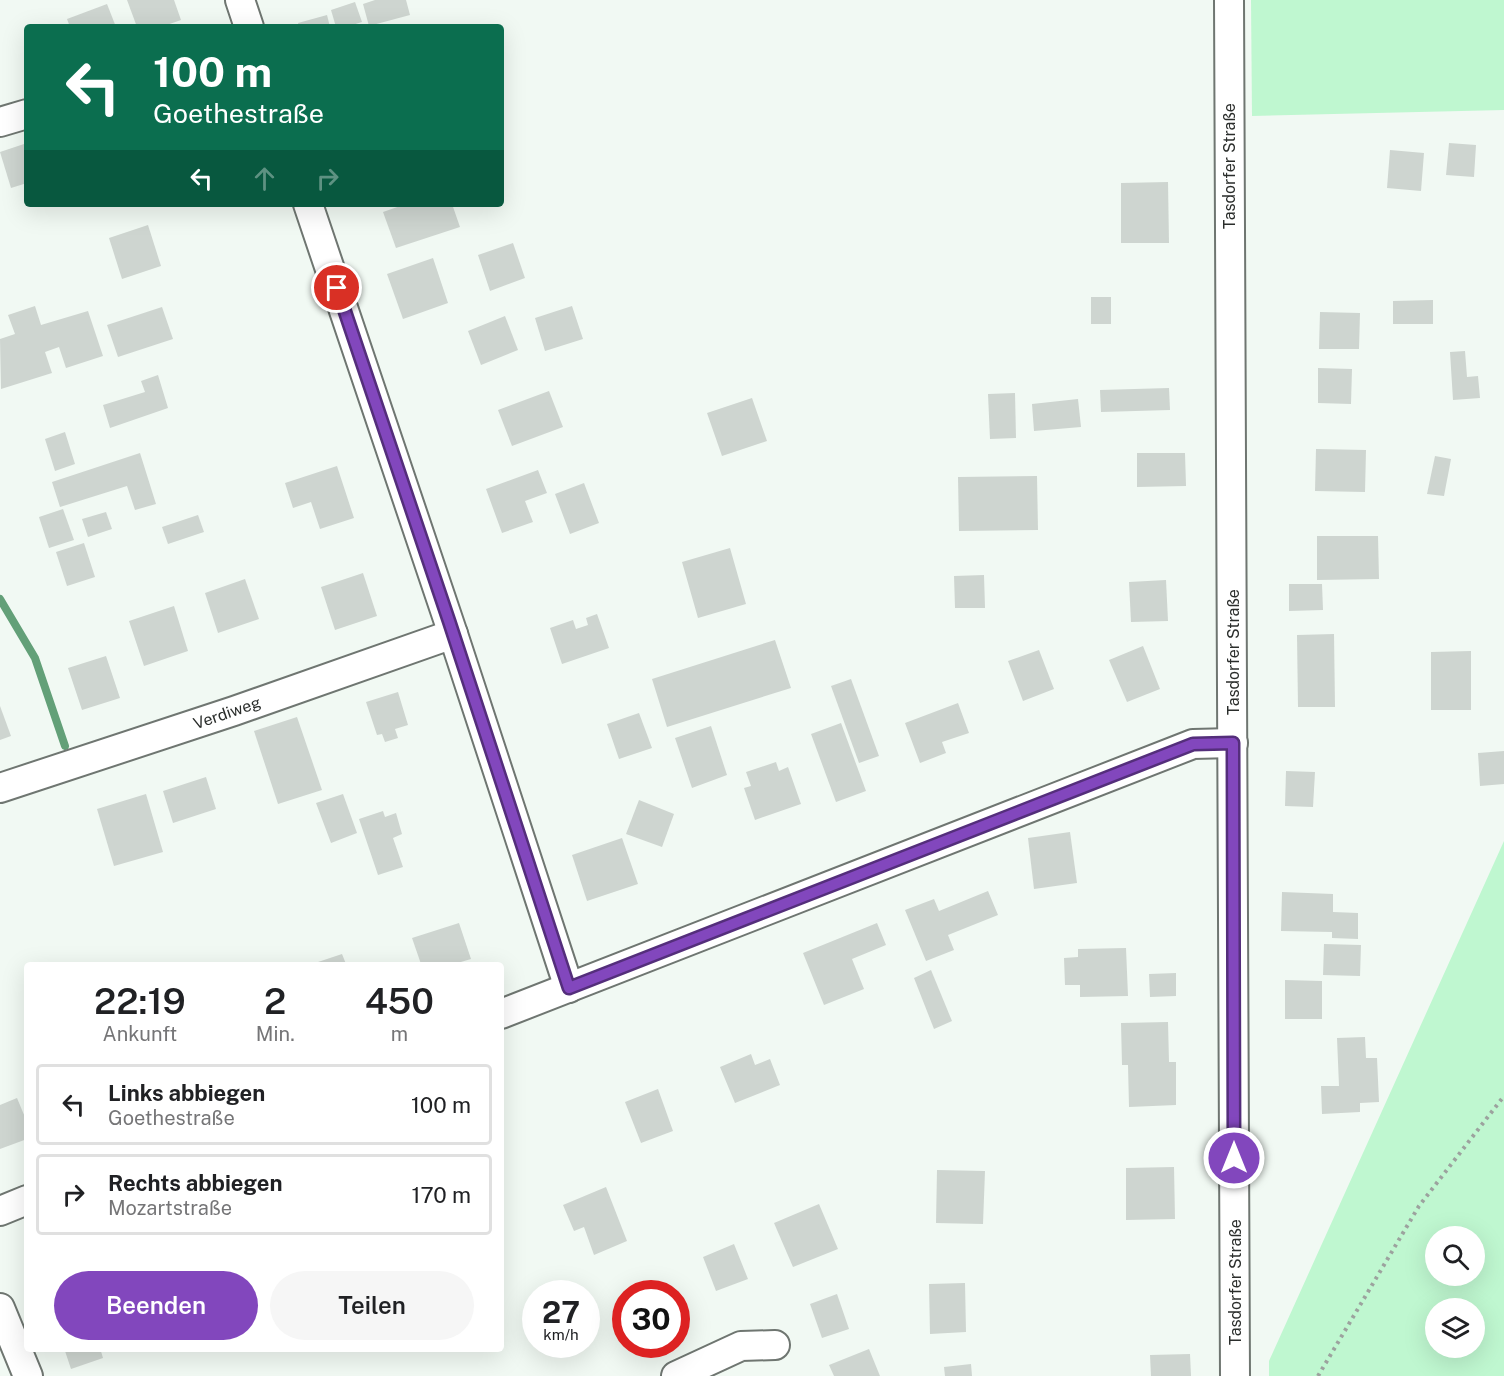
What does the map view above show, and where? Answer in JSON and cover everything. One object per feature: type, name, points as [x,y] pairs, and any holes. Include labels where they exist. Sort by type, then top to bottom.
[{"type":"street","points":[[240,0],[248,24]]},
{"type":"street","name":"Tasdorfer Straße","points":[[1229,0],[1235,1376]]},
{"type":"street","points":[[0,123],[24,115]]},
{"type":"street","points":[[310,207],[569,988]]},
{"type":"street","name":"Verdiweg","points":[[0,788],[234,711],[453,634]]},
{"type":"street","points":[[504,1013],[1193,744],[1233,743]]},
{"type":"street","points":[[0,1211],[24,1201]]},
{"type":"street","points":[[0,1308],[28,1376]]},
{"type":"street","points":[[676,1376],[741,1346],[775,1345]]},
{"type":"path","points":[[1318,1376],[1419,1206],[1504,1096]]},
{"type":"green space","points":[[1251,0],[1504,0],[1504,110],[1252,116]]},
{"type":"green space","points":[[1504,841],[1504,1376],[1269,1376],[1269,1361]]},
{"type":"building","points":[[127,0],[174,0],[181,20],[170,24],[136,24]]},
{"type":"building","points":[[375,0],[406,0],[410,15],[368,24],[363,4]]},
{"type":"building","points":[[355,2],[362,22],[335,24],[331,10]]},
{"type":"building","points":[[107,4],[115,24],[69,24],[67,19]]},
{"type":"building","points":[[327,15],[329,24],[298,24]]},
{"type":"building","points":[[1449,143],[1476,145],[1474,177],[1446,175]]},
{"type":"building","points":[[24,144],[24,184],[11,188],[0,152]]},
{"type":"building","points":[[1390,150],[1424,153],[1421,191],[1387,188]]},
{"type":"building","points":[[1168,182],[1169,243],[1121,243],[1121,183]]},
{"type":"building","points":[[397,207],[453,207],[460,227],[396,248],[383,212]]},
{"type":"building","points":[[148,225],[161,266],[122,279],[109,238]]},
{"type":"building","points":[[513,243],[525,278],[490,291],[478,255]]},
{"type":"building","points":[[433,258],[448,303],[403,319],[387,274]]},
{"type":"building","points":[[1091,297],[1111,297],[1111,324],[1091,324]]},
{"type":"building","points":[[1433,300],[1433,324],[1393,324],[1393,301]]},
{"type":"building","points":[[35,306],[41,325],[88,311],[103,356],[66,368],[59,347],[45,352],[52,373],[1,389],[0,339],[15,334],[8,315]]},
{"type":"building","points":[[572,306],[583,339],[545,351],[535,318]]},
{"type":"building","points":[[162,307],[173,339],[118,357],[107,325]]},
{"type":"building","points":[[1320,312],[1360,313],[1359,349],[1319,349]]},
{"type":"building","points":[[505,316],[518,350],[481,365],[468,331]]},
{"type":"building","points":[[1465,351],[1467,377],[1478,376],[1480,398],[1453,400],[1450,352]]},
{"type":"building","points":[[1318,368],[1352,369],[1351,404],[1318,403]]},
{"type":"building","points":[[158,375],[168,408],[110,428],[103,405],[145,392],[141,381]]},
{"type":"building","points":[[1169,388],[1170,410],[1101,412],[1100,390]]},
{"type":"building","points":[[549,391],[563,427],[512,446],[498,410]]},
{"type":"building","points":[[1015,393],[1016,438],[990,439],[988,394]]},
{"type":"building","points":[[752,398],[767,441],[722,456],[707,413]]},
{"type":"building","points":[[1078,399],[1081,427],[1034,431],[1032,404]]},
{"type":"building","points":[[65,432],[75,464],[55,471],[45,439]]},
{"type":"building","points":[[1316,449],[1366,450],[1365,492],[1315,491]]},
{"type":"building","points":[[140,453],[156,504],[135,510],[127,486],[60,507],[52,482]]},
{"type":"building","points":[[1137,453],[1185,453],[1186,486],[1137,487]]},
{"type":"building","points":[[1435,456],[1451,459],[1444,496],[1427,494]]},
{"type":"building","points":[[337,466],[354,518],[320,529],[311,502],[293,508],[285,483]]},
{"type":"building","points":[[538,470],[547,493],[525,501],[533,522],[502,533],[486,489]]},
{"type":"building","points":[[1037,476],[1038,530],[959,531],[958,477]]},
{"type":"building","points":[[584,483],[599,523],[570,534],[555,494]]},
{"type":"building","points":[[63,509],[74,540],[49,548],[39,517]]},
{"type":"building","points":[[106,512],[112,529],[88,537],[82,519]]},
{"type":"building","points":[[198,515],[204,532],[168,544],[162,527]]},
{"type":"building","points":[[1317,536],[1378,536],[1379,579],[1317,580]]},
{"type":"building","points":[[84,543],[95,577],[67,586],[56,552]]},
{"type":"building","points":[[730,548],[746,604],[698,618],[682,562]]},
{"type":"building","points":[[363,573],[377,616],[335,630],[321,587]]},
{"type":"building","points":[[984,575],[985,608],[955,608],[954,576]]},
{"type":"building","points":[[245,579],[259,619],[218,633],[205,593]]},
{"type":"building","points":[[1166,580],[1168,621],[1131,622],[1129,582]]},
{"type":"building","points":[[1289,584],[1322,584],[1323,610],[1289,611]]},
{"type":"building","points":[[174,606],[188,651],[144,666],[129,621]]},
{"type":"building","points":[[597,614],[609,648],[562,664],[550,628],[573,620],[576,629],[588,625],[586,618]]},
{"type":"building","points":[[1334,634],[1335,707],[1298,707],[1297,635]]},
{"type":"building","points":[[775,640],[791,688],[667,727],[652,679]]},
{"type":"building","points":[[1143,646],[1160,689],[1127,702],[1109,660]]},
{"type":"building","points":[[1039,650],[1054,689],[1023,701],[1008,661]]},
{"type":"building","points":[[1471,651],[1471,710],[1431,710],[1431,652]]},
{"type":"building","points":[[106,656],[120,698],[82,710],[68,668]]},
{"type":"building","points":[[851,679],[879,756],[859,763],[831,686]]},
{"type":"building","points":[[398,692],[408,725],[395,729],[398,738],[385,742],[382,734],[377,735],[366,702]]},
{"type":"building","points":[[958,703],[969,733],[942,742],[946,753],[920,763],[905,723]]},
{"type":"building","points":[[0,706],[11,736],[0,740]]},
{"type":"building","points":[[639,713],[652,748],[619,759],[607,724]]},
{"type":"building","points":[[297,717],[322,790],[278,804],[254,731]]},
{"type":"building","points":[[841,723],[866,791],[836,802],[811,734]]},
{"type":"building","points":[[711,726],[727,775],[692,788],[675,738]]},
{"type":"building","points":[[1504,751],[1504,784],[1480,786],[1478,753]]},
{"type":"building","points":[[776,762],[779,771],[788,767],[801,804],[755,820],[744,788],[751,786],[746,772]]},
{"type":"building","points":[[1286,771],[1315,772],[1313,807],[1285,806]]},
{"type":"building","points":[[206,777],[216,809],[173,823],[163,791]]},
{"type":"building","points":[[146,794],[163,852],[114,866],[97,809]]},
{"type":"building","points":[[343,794],[357,833],[331,843],[316,803]]},
{"type":"building","points":[[639,800],[674,814],[662,847],[626,834]]},
{"type":"building","points":[[383,811],[385,817],[396,813],[402,834],[393,838],[403,867],[378,875],[359,819]]},
{"type":"building","points":[[1070,832],[1077,883],[1034,889],[1028,838]]},
{"type":"building","points":[[622,838],[638,884],[587,901],[572,855]]},
{"type":"building","points":[[988,891],[998,915],[948,935],[954,950],[926,961],[905,910],[934,899],[939,911]]},
{"type":"building","points":[[1282,892],[1333,894],[1333,912],[1358,913],[1358,939],[1332,938],[1332,932],[1281,931]]},
{"type":"building","points":[[459,923],[471,959],[461,962],[420,962],[412,938]]},
{"type":"building","points":[[877,923],[886,945],[852,959],[864,989],[824,1005],[803,953]]},
{"type":"building","points":[[1324,944],[1361,945],[1360,976],[1323,975]]},
{"type":"building","points":[[1126,948],[1128,996],[1080,997],[1080,985],[1065,985],[1064,958],[1078,957],[1078,949]]},
{"type":"building","points":[[342,954],[345,962],[318,962]]},
{"type":"building","points":[[931,970],[952,1021],[934,1029],[914,978]]},
{"type":"building","points":[[1176,973],[1176,996],[1150,997],[1149,974]]},
{"type":"building","points":[[1285,980],[1322,981],[1322,1019],[1285,1019]]},
{"type":"building","points":[[1168,1022],[1169,1062],[1176,1062],[1176,1105],[1129,1107],[1128,1065],[1122,1065],[1121,1023]]},
{"type":"building","points":[[1365,1037],[1366,1058],[1377,1058],[1379,1102],[1360,1103],[1360,1112],[1322,1114],[1321,1086],[1339,1086],[1337,1038]]},
{"type":"building","points":[[751,1054],[755,1065],[770,1059],[780,1085],[735,1103],[720,1067]]},
{"type":"building","points":[[658,1089],[673,1131],[641,1143],[625,1102]]},
{"type":"building","points":[[17,1098],[24,1115],[24,1140],[0,1149],[0,1105]]},
{"type":"building","points":[[1174,1167],[1175,1219],[1126,1220],[1126,1168]]},
{"type":"building","points":[[937,1170],[985,1171],[983,1224],[936,1223]]},
{"type":"building","points":[[606,1187],[627,1241],[594,1255],[584,1227],[574,1231],[563,1205]]},
{"type":"building","points":[[819,1204],[838,1249],[793,1267],[774,1223]]},
{"type":"building","points":[[734,1244],[748,1279],[716,1291],[703,1257]]},
{"type":"building","points":[[965,1283],[966,1332],[930,1334],[929,1284]]},
{"type":"building","points":[[837,1294],[849,1329],[822,1338],[810,1304]]},
{"type":"building","points":[[869,1349],[880,1376],[834,1376],[829,1365]]},
{"type":"building","points":[[65,1352],[101,1352],[103,1358],[71,1369]]},
{"type":"building","points":[[1190,1354],[1191,1376],[1151,1376],[1150,1355]]},
{"type":"building","points":[[971,1364],[972,1376],[945,1376],[944,1367]]},
{"type":"waterway","points":[[0,599],[35,658],[65,746]]},
{"type":"route","points":[[337,288],[569,988],[1193,744],[1233,743],[1234,1158]]}]
